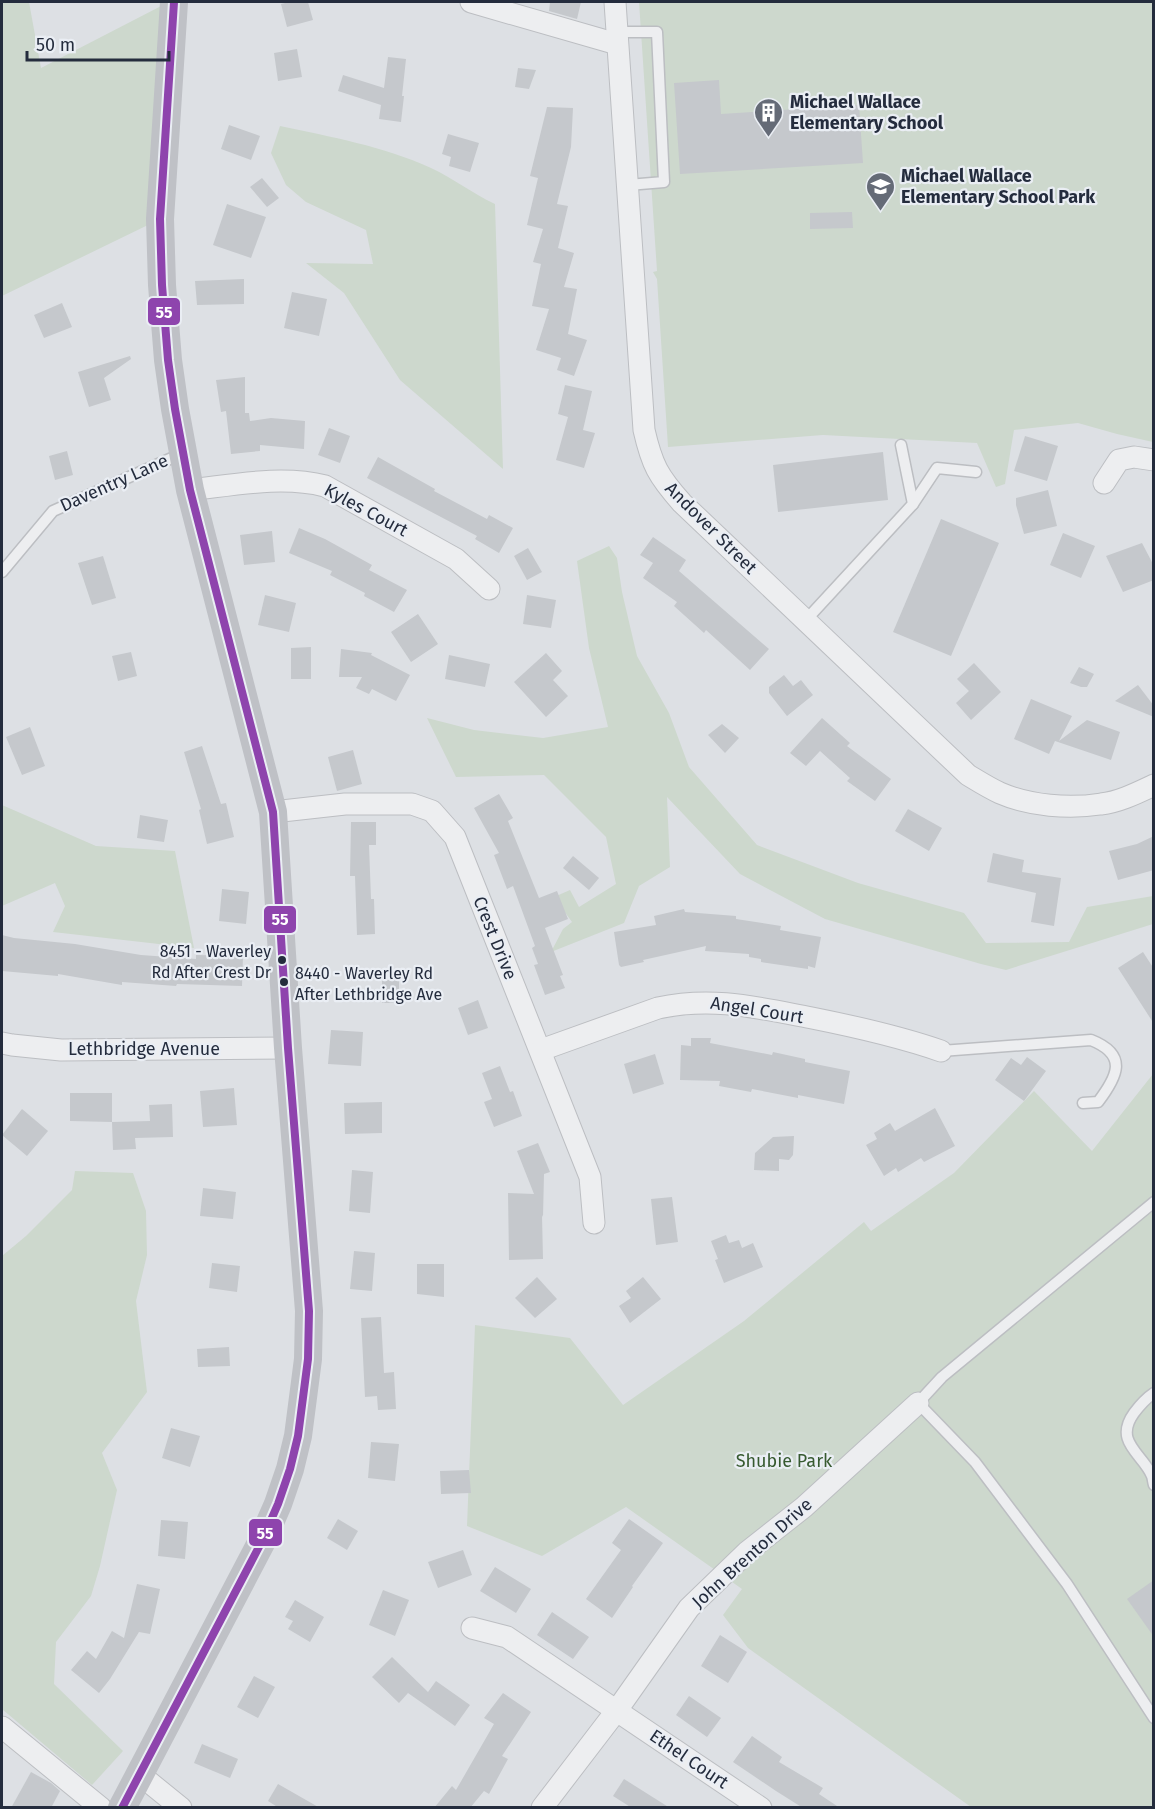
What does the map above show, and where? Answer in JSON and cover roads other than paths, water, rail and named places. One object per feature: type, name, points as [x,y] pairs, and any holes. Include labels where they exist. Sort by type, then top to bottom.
[{"type":"main road","points":[[122,1808],[138,1773],[261,1543],[284,1486],[298,1436],[308,1359],[309,1311],[288,1048],[273,812],[190,490],[168,360],[160,219],[174,2]]},
{"type":"street","points":[[471,2],[617,38]]},
{"type":"street","name":"Andover Street","points":[[615,2],[644,430],[650,457],[663,482],[682,503],[968,775],[1001,793],[1029,802],[1065,805],[1102,804],[1132,796],[1154,785]]},
{"type":"street","points":[[1104,483],[1119,460],[1134,457],[1154,460]]},
{"type":"street","name":"Kyles Court","points":[[190,490],[267,482],[305,481],[325,486],[456,559],[489,589]]},
{"type":"street","name":"Crest Drive","points":[[273,812],[345,804],[412,804],[432,811],[455,837],[590,1177],[594,1223]]},
{"type":"street","name":"Angel Court","points":[[540,1050],[658,1008],[706,1001],[739,1004],[886,1033],[941,1051]]},
{"type":"street","name":"Lethbridge Avenue","points":[[5,1048],[61,1050],[288,1048]]},
{"type":"street","name":"John Brenton Drive","points":[[542,1808],[617,1710],[689,1608],[747,1552],[804,1507],[918,1403]]},
{"type":"street","name":"Ethel Court","points":[[472,1628],[507,1637],[761,1808]]},
{"type":"street","points":[[2,1727],[101,1808]]},
{"type":"street","points":[[138,1773],[181,1808]]},
{"type":"lane","points":[[617,38],[657,32],[664,182],[627,185]]},
{"type":"lane","points":[[901,444],[913,504]]},
{"type":"lane","name":"Daventry Lane","points":[[2,572],[53,511],[183,453]]},
{"type":"lane","points":[[806,621],[913,504],[937,468],[976,472]]},
{"type":"lane","points":[[941,1051],[1091,1040],[1104,1046],[1113,1056],[1117,1069],[1112,1083],[1098,1102],[1083,1103]]},
{"type":"lane","points":[[1154,1202],[942,1377],[918,1403],[975,1462],[1067,1584],[1154,1718]]},
{"type":"lane","points":[[1153,1478],[1131,1447],[1127,1433],[1129,1420],[1144,1399],[1154,1393]]},
{"type":"place","name":"Michael Wallace Elementary School","points":[[769,138]]},
{"type":"place","name":"Michael Wallace Elementary School Park","points":[[880,212]]},
{"type":"place","name":"8451 - Waverley Rd After Crest Dr","points":[[282,960]]},
{"type":"place","name":"8440 - Waverley Rd After Lethbridge Ave","points":[[284,982]]},
{"type":"park label","name":"Shubie Park","points":[[784,1461]]}]
